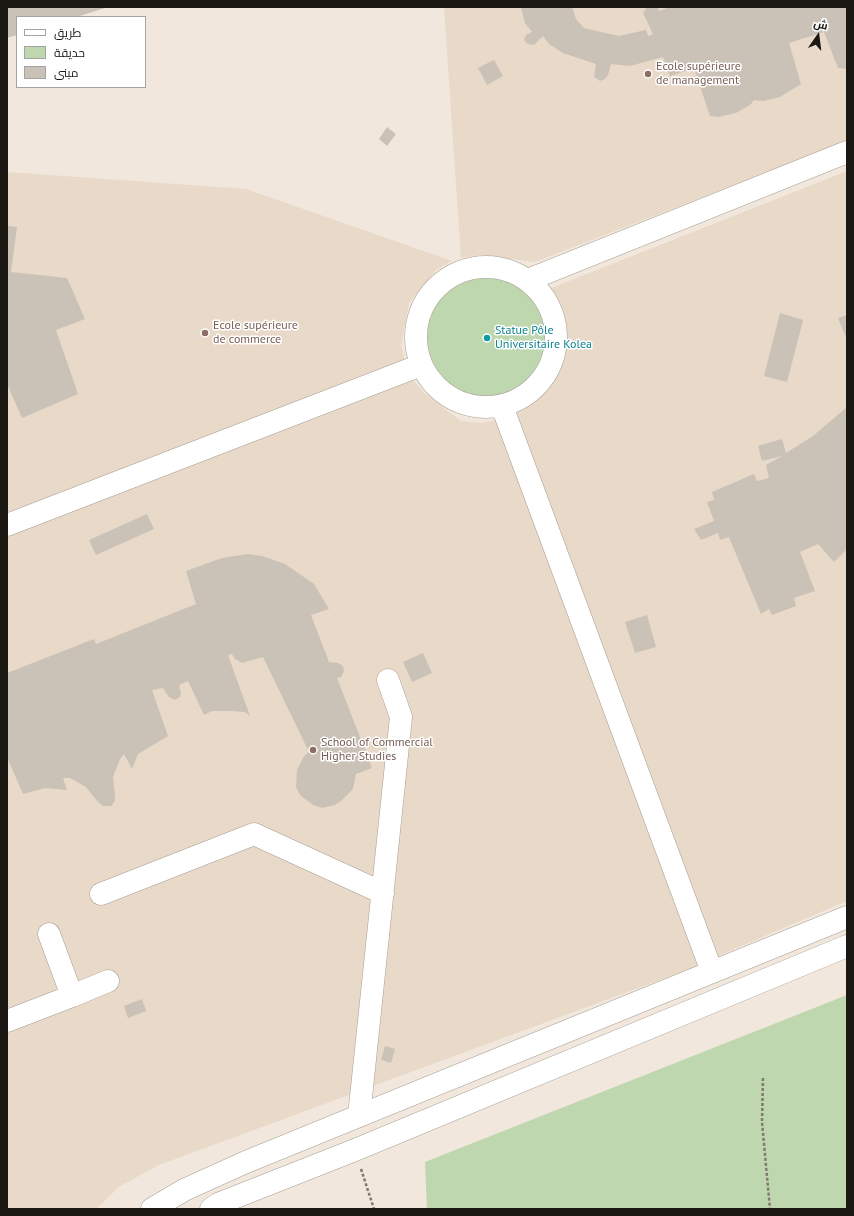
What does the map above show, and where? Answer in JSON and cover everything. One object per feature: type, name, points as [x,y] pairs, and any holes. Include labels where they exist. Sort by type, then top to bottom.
[{"type":"street","points":[[528,280],[847,152]]},
{"type":"street","points":[[489,266],[510,270],[528,280],[542,294],[552,311],[557,331],[556,351],[549,370],[537,386],[521,398],[502,406],[483,407],[464,404],[452,398],[431,382],[421,366],[415,346],[416,325],[422,305],[434,288],[450,276],[469,268],[489,266]]},
{"type":"street","points":[[7,525],[421,366]]},
{"type":"street","points":[[502,406],[712,972]]},
{"type":"street","points":[[359,1116],[401,717],[388,680]]},
{"type":"street","points":[[101,894],[254,834],[382,893]]},
{"type":"street","points":[[152,1209],[184,1190],[359,1116],[847,917]]},
{"type":"street","points":[[49,934],[72,996]]},
{"type":"street","points":[[211,1209],[218,1204],[356,1150],[847,946]]},
{"type":"street","points":[[7,1021],[108,981]]},
{"type":"path","points":[[763,1078],[762,1122],[770,1209]]},
{"type":"path","points":[[356,1150],[374,1209]]},
{"type":"shaded area","name":"Ecole supérieure de management","points":[[444,7],[847,7],[847,141],[535,262],[481,255],[461,258]]},
{"type":"shaded area","points":[[847,171],[847,901],[718,956],[516,413],[540,398],[558,373],[563,361],[565,330],[560,310],[549,289]]},
{"type":"shaded area","name":"Ecole supérieure de commerce","points":[[7,172],[246,189],[452,261],[436,270],[409,303],[401,345],[405,363],[7,517]]},
{"type":"shaded area","name":"School of Commercial Higher Studies","points":[[413,380],[424,393],[461,421],[481,423],[499,419],[698,966],[159,1165],[120,1186],[96,1209],[7,1209],[7,533]]},
{"type":"green space","points":[[486,278],[509,282],[528,295],[541,314],[545,337],[541,360],[528,379],[509,392],[486,396],[463,392],[444,379],[431,360],[427,337],[431,314],[444,295],[463,282]]},
{"type":"green space","points":[[847,995],[847,1209],[427,1209],[425,1162]]},
{"type":"building","points":[[7,7],[108,7],[80,16],[16,16],[16,35],[7,38]]},
{"type":"building","points":[[521,7],[572,7],[576,19],[584,28],[619,36],[646,30],[648,36],[653,34],[643,13],[647,7],[658,7],[659,11],[670,7],[847,7],[847,69],[838,68],[824,32],[789,43],[801,84],[780,97],[763,101],[754,100],[750,105],[736,113],[718,117],[710,116],[694,68],[670,76],[663,57],[630,66],[611,64],[608,75],[605,79],[600,81],[594,77],[596,64],[563,53],[549,44],[543,36],[534,45],[528,44],[524,40],[526,35],[532,32],[525,23]]},
{"type":"building","points":[[494,60],[503,76],[487,85],[478,68]]},
{"type":"building","points":[[387,127],[396,134],[387,146],[379,139]]},
{"type":"building","points":[[7,226],[17,227],[11,272],[67,278],[85,319],[56,330],[78,394],[22,418],[7,384]]},
{"type":"building","points":[[780,313],[803,320],[787,382],[764,376]]},
{"type":"building","points":[[847,315],[847,340],[838,318]]},
{"type":"building","points":[[847,407],[847,549],[834,562],[818,544],[800,552],[815,591],[794,598],[796,606],[772,615],[769,609],[761,614],[729,537],[720,540],[718,533],[701,540],[694,529],[714,521],[707,502],[714,500],[712,492],[754,474],[757,481],[769,478],[766,465],[782,456],[762,461],[758,446],[782,439],[786,453],[813,436]]},
{"type":"building","points":[[147,514],[154,529],[96,555],[89,540]]},
{"type":"building","points":[[248,554],[262,556],[285,564],[314,584],[329,609],[311,615],[329,662],[338,663],[343,666],[344,671],[341,677],[337,678],[372,768],[356,774],[353,789],[335,805],[322,808],[313,805],[300,795],[296,787],[297,770],[304,756],[309,752],[263,657],[242,663],[235,659],[232,654],[228,655],[250,716],[245,712],[231,711],[212,711],[204,715],[188,681],[179,685],[181,693],[180,697],[175,700],[169,697],[163,688],[152,690],[168,736],[138,754],[132,769],[124,754],[120,759],[113,777],[115,801],[111,806],[103,806],[86,787],[70,778],[63,778],[67,790],[45,788],[23,794],[7,757],[7,673],[94,639],[96,644],[196,604],[186,571],[222,558]]},
{"type":"building","points":[[647,615],[656,647],[635,653],[625,622]]},
{"type":"building","points":[[423,653],[432,673],[412,682],[403,662]]},
{"type":"building","points":[[142,999],[146,1011],[128,1018],[124,1006]]},
{"type":"building","points":[[385,1046],[395,1049],[391,1063],[381,1060]]},
{"type":"place","name":"Ecole supérieure de management","points":[[648,74]]},
{"type":"place","name":"Ecole supérieure de commerce","points":[[205,333]]},
{"type":"place","name":"Statue Pôle Universitaire Kolea","points":[[487,338]]},
{"type":"place","name":"School of Commercial Higher Studies","points":[[313,750]]}]
